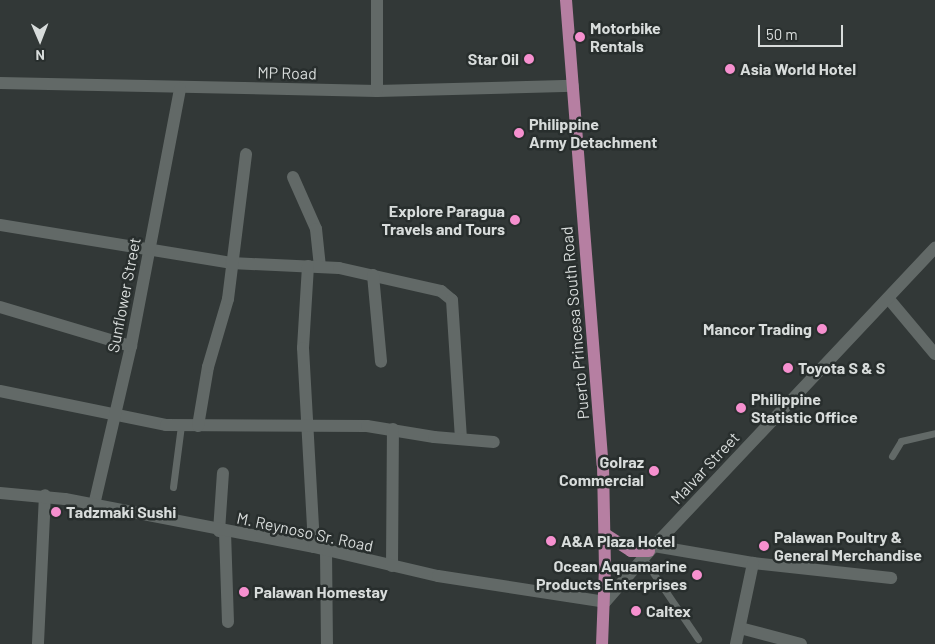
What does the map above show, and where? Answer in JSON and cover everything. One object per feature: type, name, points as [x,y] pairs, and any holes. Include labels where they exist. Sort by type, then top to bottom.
[{"type":"main road","name":"Puerto Princesa South Road","points":[[566,0],[600,419],[605,534],[605,602],[602,644]]},
{"type":"main road","points":[[605,534],[631,551],[649,552]]},
{"type":"street","points":[[377,0],[377,91]]},
{"type":"street","name":"MP Road","points":[[0,83],[180,89],[377,91],[573,86]]},
{"type":"street","name":"Sunflower Street","points":[[94,505],[131,346],[180,89]]},
{"type":"street","points":[[198,426],[208,366],[228,300],[231,263],[246,154]]},
{"type":"street","points":[[293,177],[316,229],[314,266],[303,348],[327,644]]},
{"type":"street","points":[[0,225],[148,252],[231,263],[314,266],[373,275],[441,291],[451,297],[461,439]]},
{"type":"street","name":"Malvar Street","points":[[605,602],[649,552],[935,248]]},
{"type":"street","points":[[373,275],[381,362]]},
{"type":"street","points":[[888,298],[935,354]]},
{"type":"street","points":[[0,307],[131,346]]},
{"type":"street","points":[[0,391],[116,416],[181,425],[309,425],[393,429],[494,442]]},
{"type":"street","points":[[392,566],[393,429]]},
{"type":"street","points":[[222,473],[222,531],[228,622]]},
{"type":"street","name":"M. Reynoso Sr. Road","points":[[0,493],[45,495],[320,549],[392,566],[605,602]]},
{"type":"street","points":[[38,643],[45,495]]},
{"type":"street","points":[[649,552],[891,578]]},
{"type":"street","points":[[736,644],[753,563]]},
{"type":"street","points":[[740,628],[801,644]]},
{"type":"lane","points":[[173,487],[181,425]]},
{"type":"lane","points":[[892,456],[901,442],[935,433]]},
{"type":"lane","points":[[649,552],[698,638]]},
{"type":"place","name":"Motorbike Rentals","points":[[580,37]]},
{"type":"place","name":"Star Oil","points":[[529,59]]},
{"type":"place","name":"Asia World Hotel","points":[[730,69]]},
{"type":"place","name":"Philippine Army Detachment","points":[[519,133]]},
{"type":"place","name":"Explore Paragua Travels and Tours","points":[[515,220]]},
{"type":"place","name":"Mancor Trading","points":[[822,329]]},
{"type":"place","name":"Toyota S & S","points":[[788,368]]},
{"type":"place","name":"Philippine Statistic Office","points":[[741,408]]},
{"type":"place","name":"Golraz Commercial","points":[[654,471]]},
{"type":"place","name":"Tadzmaki Sushi","points":[[56,512]]},
{"type":"place","name":"A&A Plaza Hotel","points":[[551,541]]},
{"type":"place","name":"Palawan Poultry & General Merchandise","points":[[764,546]]},
{"type":"place","name":"Ocean Aquamarine Products Enterprises","points":[[697,575]]},
{"type":"place","name":"Palawan Homestay","points":[[244,592]]},
{"type":"place","name":"Caltex","points":[[636,611]]}]
